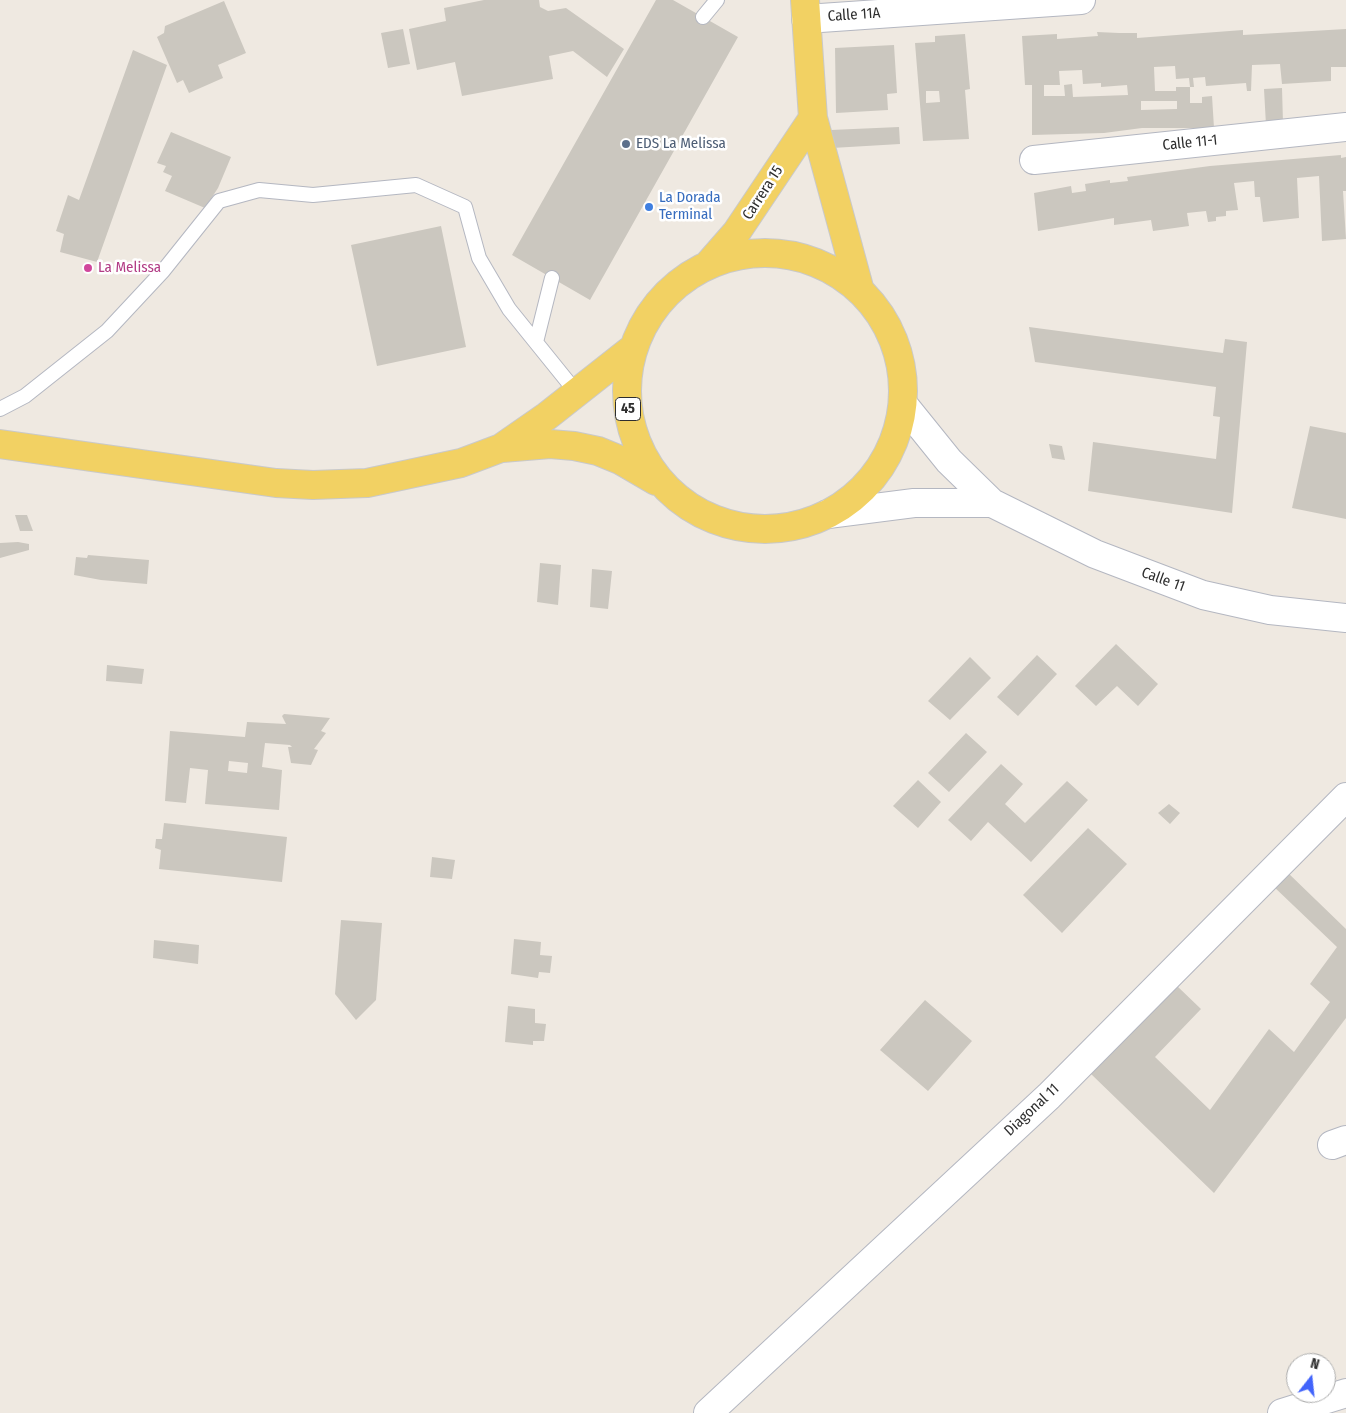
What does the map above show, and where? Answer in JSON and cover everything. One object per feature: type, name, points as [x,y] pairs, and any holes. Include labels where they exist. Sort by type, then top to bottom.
[{"type":"main road","name":"45","points":[[806,9],[813,118],[860,292]]},
{"type":"main road","name":"Carrera 15","points":[[708,265],[736,233],[813,118]]},
{"type":"main road","name":"45","points":[[501,448],[550,444],[598,452],[620,460],[662,484],[690,507],[723,523],[758,529],[794,526],[828,514],[857,495],[880,469],[896,438],[903,404],[902,373],[894,343],[880,315],[860,292],[834,272],[804,259],[772,253],[740,255],[708,265],[683,279],[661,299],[644,322],[632,350],[626,385],[630,421],[642,455],[662,484]]},
{"type":"main road","name":"45","points":[[0,444],[276,483],[313,485],[359,483],[394,478],[462,463],[501,448],[632,350]]},
{"type":"street","name":"Calle 11A","points":[[806,9],[1080,0]]},
{"type":"street","name":"Calle 11-1","points":[[1034,160],[1346,127]]},
{"type":"street","name":"Calle 11","points":[[903,404],[948,461],[992,503],[1095,554],[1204,595],[1270,610],[1346,618]]},
{"type":"street","name":"Calle 11","points":[[828,514],[914,503],[992,503]]},
{"type":"street","name":"Diagonal 11","points":[[708,1413],[1049,1096],[1346,797]]},
{"type":"street","points":[[1282,1413],[1346,1393]]},
{"type":"lane","points":[[703,17],[717,0]]},
{"type":"lane","points":[[0,409],[25,396],[107,331],[163,271],[219,201],[259,190],[313,196],[416,185],[466,207],[479,258],[509,309],[576,392]]},
{"type":"lane","points":[[536,342],[552,278]]},
{"type":"building","points":[[484,0],[539,0],[540,7],[548,11],[566,8],[624,49],[607,77],[573,51],[549,56],[553,79],[462,96],[455,62],[417,70],[409,29],[446,21],[444,8]]},
{"type":"building","name":"EDS La Melissa","points":[[656,0],[673,0],[738,37],[590,300],[512,255]]},
{"type":"building","points":[[224,1],[246,53],[218,65],[223,78],[189,93],[183,80],[177,83],[157,37],[164,33],[165,26]]},
{"type":"building","points":[[403,29],[410,64],[388,68],[381,33]]},
{"type":"building","points":[[1346,29],[1346,67],[1331,67],[1331,81],[1282,84],[1280,64],[1252,65],[1251,91],[1247,91],[1246,83],[1206,86],[1205,77],[1193,78],[1194,87],[1190,87],[1190,103],[1202,103],[1202,97],[1212,96],[1214,128],[1142,128],[1104,133],[1032,135],[1032,85],[1025,85],[1022,36],[1057,34],[1057,39],[1098,36],[1097,32],[1137,33],[1137,38],[1243,30],[1243,35]],"holes":[[[1175,66],[1176,79],[1189,78],[1190,87],[1176,87],[1176,91],[1155,91],[1154,67]],[[1082,70],[1083,84],[1101,83],[1101,87],[1127,85],[1128,95],[1073,97],[1072,84],[1064,85],[1065,96],[1044,96],[1044,85],[1060,85],[1059,71]],[[1141,101],[1177,101],[1177,109],[1141,110]]]},
{"type":"building","points":[[965,34],[970,89],[965,90],[969,139],[923,141],[915,43],[935,42],[935,36]],"holes":[[[926,91],[939,91],[940,102],[926,103]]]},
{"type":"building","points":[[894,45],[897,93],[887,94],[888,110],[836,113],[835,48]]},
{"type":"building","points":[[133,50],[167,65],[97,262],[60,252],[64,234],[56,231],[68,195],[79,200]]},
{"type":"building","points":[[1282,88],[1283,123],[1266,125],[1264,89]]},
{"type":"building","points":[[899,127],[900,144],[832,148],[831,130]]},
{"type":"building","points":[[171,132],[231,157],[218,188],[205,208],[165,191],[172,176],[163,172],[166,166],[157,163]]},
{"type":"building","points":[[1341,155],[1341,158],[1346,157],[1346,191],[1343,191],[1346,239],[1322,241],[1319,176],[1297,178],[1299,218],[1263,222],[1260,197],[1255,197],[1254,181],[1234,183],[1238,210],[1226,211],[1226,216],[1216,217],[1216,221],[1208,222],[1206,211],[1187,213],[1189,226],[1153,231],[1151,220],[1114,225],[1114,218],[1038,231],[1034,193],[1071,186],[1072,193],[1086,191],[1085,184],[1110,180],[1110,183],[1128,181],[1127,177],[1210,166]]},
{"type":"building","points":[[441,226],[466,347],[377,366],[351,245]]},
{"type":"building","points":[[1029,327],[1223,353],[1225,339],[1247,342],[1232,513],[1088,491],[1093,442],[1216,459],[1220,417],[1213,416],[1216,387],[1035,362]]},
{"type":"building","points":[[1310,426],[1346,433],[1346,519],[1292,508]]},
{"type":"building","points":[[1049,444],[1062,446],[1065,460],[1052,458]]},
{"type":"building","points":[[15,515],[27,515],[33,531],[20,531]]},
{"type":"building","points":[[18,542],[29,544],[29,550],[0,558],[0,543]]},
{"type":"building","points":[[88,555],[149,560],[147,584],[101,580],[74,575],[76,557],[87,558]]},
{"type":"building","points":[[540,563],[561,565],[558,605],[537,602]]},
{"type":"building","points":[[592,569],[612,571],[608,609],[590,607]]},
{"type":"building","points":[[1116,644],[1158,684],[1138,706],[1117,686],[1096,706],[1075,686]]},
{"type":"building","points":[[1037,655],[1057,674],[1018,716],[997,697]]},
{"type":"building","points":[[970,657],[991,678],[950,720],[928,701]]},
{"type":"building","points":[[107,665],[144,669],[142,684],[106,681]]},
{"type":"building","points":[[284,714],[330,718],[321,731],[326,733],[314,749],[318,750],[311,765],[291,763],[288,747],[292,747],[290,745],[265,743],[262,767],[282,770],[279,810],[205,804],[208,770],[190,768],[186,803],[165,801],[170,731],[245,737],[247,722],[286,724],[282,716]],"holes":[[[229,761],[248,763],[247,773],[228,771]]]},
{"type":"building","points":[[966,733],[987,752],[949,792],[928,773]]},
{"type":"building","points":[[1001,764],[1023,784],[1005,804],[1025,823],[1067,781],[1088,800],[1031,862],[988,822],[971,841],[948,820]]},
{"type":"building","points":[[918,780],[941,802],[918,828],[893,806]]},
{"type":"building","points":[[1169,804],[1180,813],[1170,824],[1158,813]]},
{"type":"building","points":[[164,823],[287,837],[282,882],[159,869],[161,850],[155,848],[156,839],[162,839]]},
{"type":"building","points":[[1088,828],[1127,864],[1062,933],[1023,895]]},
{"type":"building","points":[[432,857],[455,860],[452,879],[430,877]]},
{"type":"building","points":[[1286,871],[1346,929],[1346,1018],[1214,1193],[1091,1074],[1176,985],[1201,1009],[1155,1057],[1210,1110],[1269,1029],[1294,1052],[1330,1002],[1310,984],[1337,947],[1272,885]]},
{"type":"building","points":[[341,920],[382,923],[376,1000],[356,1020],[335,994]]},
{"type":"building","points":[[514,939],[541,942],[540,955],[552,956],[550,973],[539,972],[538,978],[511,974]]},
{"type":"building","points":[[154,940],[199,945],[198,964],[153,958]]},
{"type":"building","points":[[925,1000],[972,1041],[928,1091],[880,1050]]},
{"type":"building","points":[[508,1006],[535,1009],[535,1023],[546,1024],[544,1041],[533,1041],[533,1045],[505,1042]]},
{"type":"place","name":"EDS La Melissa","points":[[626,144]]},
{"type":"place","name":"La Dorada Terminal","points":[[649,207]]},
{"type":"place","name":"La Melissa","points":[[88,268]]}]
